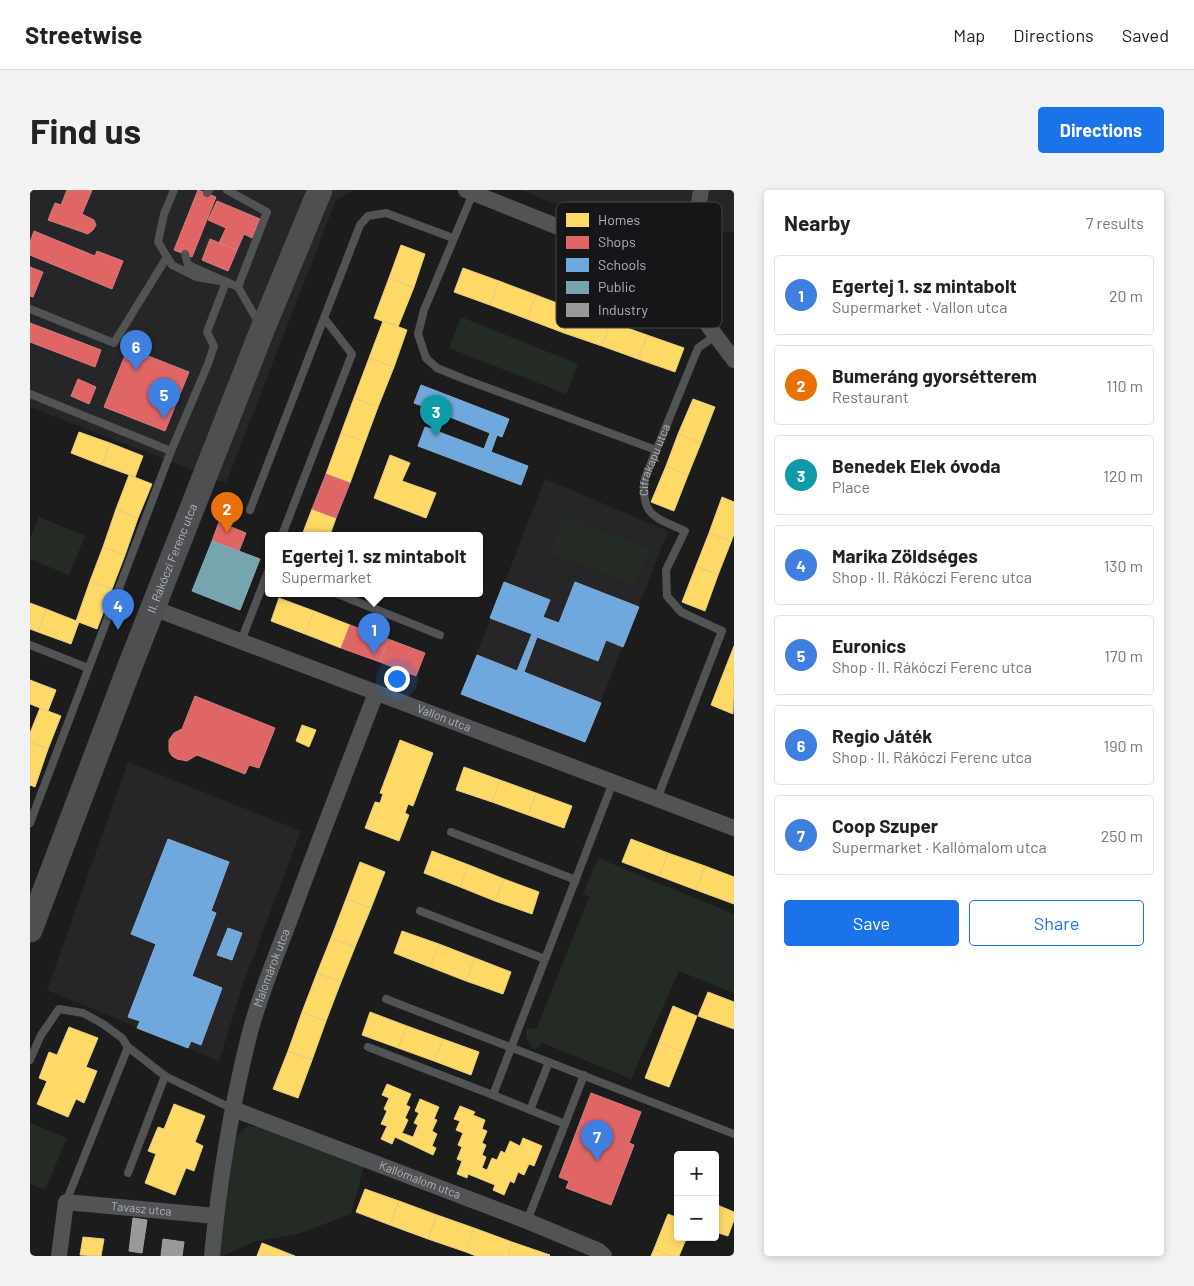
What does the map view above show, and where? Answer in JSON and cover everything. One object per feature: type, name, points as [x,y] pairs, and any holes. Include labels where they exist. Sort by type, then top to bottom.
[{"type":"main road","name":"II. Rákóczi Ferenc utca","points":[[32,916],[263,328],[320,190]]},
{"type":"street","points":[[470,191],[492,195],[556,226]]},
{"type":"street","points":[[710,328],[734,360]]},
{"type":"street","name":"Vallon utca","points":[[153,608],[734,828]]},
{"type":"street","name":"Malomárok utca","points":[[212,1256],[216,1216],[233,1109],[249,1035],[261,997],[325,824],[376,692]]},
{"type":"street","name":"Kallómalom utca","points":[[233,1109],[527,1221],[599,1250],[604,1256]]},
{"type":"street","points":[[59,1256],[66,1202]]},
{"type":"street","name":"Tavasz utca","points":[[66,1202],[216,1216]]},
{"type":"lane","points":[[174,190],[164,214],[158,242],[167,258],[172,266],[196,277],[226,282]]},
{"type":"lane","points":[[227,190],[267,212],[238,287]]},
{"type":"lane","points":[[470,191],[424,310],[418,334],[426,358],[437,368],[464,380],[656,450]]},
{"type":"lane","points":[[250,510],[360,225],[368,216],[386,213],[453,238]]},
{"type":"lane","points":[[186,254],[188,265],[238,287],[263,328]]},
{"type":"lane","points":[[30,309],[114,343],[167,258]]},
{"type":"lane","points":[[30,822],[171,451],[208,364],[214,346],[207,332],[226,282]]},
{"type":"lane","points":[[283,532],[352,354],[324,318]]},
{"type":"lane","name":"Cifrakapu utca","points":[[657,799],[722,631],[681,612],[668,596],[666,570],[685,530],[660,520],[647,509],[643,493],[644,478],[698,348],[716,335]]},
{"type":"lane","points":[[30,394],[171,451]]},
{"type":"lane","points":[[240,641],[265,579]]},
{"type":"lane","points":[[345,597],[440,635]]},
{"type":"lane","points":[[30,645],[88,668]]},
{"type":"lane","points":[[493,1095],[614,782]]},
{"type":"lane","points":[[450,832],[576,880]]},
{"type":"lane","points":[[420,911],[545,959]]},
{"type":"lane","points":[[386,999],[734,1134]]},
{"type":"lane","points":[[30,1060],[41,1035],[58,1009],[83,1012],[122,1038],[128,1047],[166,1076],[233,1109]]},
{"type":"lane","points":[[66,1202],[128,1047]]},
{"type":"lane","points":[[368,1047],[565,1124]]},
{"type":"lane","points":[[530,1110],[549,1062]]},
{"type":"lane","points":[[128,1172],[166,1076]]},
{"type":"lane","points":[[527,1221],[584,1076]]},
{"type":"shaded area","points":[[30,190],[355,190],[336,200],[226,483],[30,407]]},
{"type":"shaded area","points":[[520,190],[734,190],[734,232],[722,232],[722,202],[556,202],[556,204]]},
{"type":"shaded area","points":[[461,317],[578,364],[566,394],[449,348]]},
{"type":"shaded area","points":[[545,479],[668,531],[585,742],[461,694]]},
{"type":"shaded area","points":[[564,516],[650,549],[635,585],[550,553]]},
{"type":"shaded area","points":[[39,517],[85,536],[69,575],[30,559],[30,539]]},
{"type":"shaded area","points":[[128,762],[301,831],[244,981],[219,1061],[47,990]]},
{"type":"shaded area","points":[[598,858],[734,914],[734,993],[679,971],[631,1079],[543,1043],[534,1050],[526,1037],[526,1029],[537,1028],[589,897],[583,894]]},
{"type":"shaded area","points":[[31,1123],[67,1138],[45,1190],[30,1184]]},
{"type":"shaded area","points":[[249,1125],[273,1131],[364,1166],[351,1214],[298,1234],[254,1242],[222,1256],[213,1256],[234,1138]]},
{"type":"building: Homes","points":[[401,245],[425,254],[414,287],[389,278]]},
{"type":"building: Homes","points":[[463,268],[499,281],[490,305],[454,292]]},
{"type":"building: Homes","points":[[389,278],[414,287],[398,327],[374,318]]},
{"type":"building: Homes","points":[[499,281],[536,295],[527,319],[490,305]]},
{"type":"building: Homes","points":[[536,295],[556,303],[556,328],[566,328],[564,333],[527,319]]},
{"type":"building: Homes","points":[[383,321],[407,330],[394,367],[369,358]]},
{"type":"building: Homes","points":[[566,328],[608,328],[602,346],[564,333]]},
{"type":"building: Homes","points":[[608,328],[627,328],[647,335],[638,359],[602,346]]},
{"type":"building: Homes","points":[[647,335],[684,348],[675,372],[638,359]]},
{"type":"building: Homes","points":[[369,358],[394,367],[378,407],[354,398]]},
{"type":"building: Homes","points":[[354,398],[378,407],[365,442],[341,433]]},
{"type":"building: Homes","points":[[693,399],[715,407],[701,443],[678,434]]},
{"type":"building: Homes","points":[[79,432],[110,443],[102,465],[71,453]]},
{"type":"building: Homes","points":[[341,433],[365,442],[350,483],[326,474]]},
{"type":"building: Homes","points":[[678,434],[701,443],[688,475],[666,466]]},
{"type":"building: Homes","points":[[110,443],[143,456],[135,477],[102,465]]},
{"type":"building: Homes","points":[[390,455],[410,463],[402,481],[436,493],[426,518],[374,498]]},
{"type":"building: Homes","points":[[666,466],[688,475],[674,511],[651,502]]},
{"type":"building: Homes","points":[[129,475],[152,484],[138,518],[116,509]]},
{"type":"building: Homes","points":[[722,497],[734,502],[734,534],[731,542],[709,533]]},
{"type":"building: Homes","points":[[116,509],[138,518],[125,555],[103,547]]},
{"type":"building: Homes","points":[[312,509],[336,518],[331,532],[303,532]]},
{"type":"building: Homes","points":[[709,533],[731,542],[718,575],[696,566]]},
{"type":"building: Homes","points":[[103,547],[125,555],[112,589],[90,581]]},
{"type":"building: Homes","points":[[696,566],[718,575],[705,611],[682,602]]},
{"type":"building: Homes","points":[[90,581],[112,589],[97,629],[76,621]]},
{"type":"building: Homes","points":[[279,598],[314,611],[305,634],[271,621]]},
{"type":"building: Homes","points":[[30,603],[46,609],[38,632],[30,629]]},
{"type":"building: Homes","points":[[46,609],[79,622],[71,644],[38,632]]},
{"type":"building: Homes","points":[[314,611],[350,625],[341,648],[305,634]]},
{"type":"building: Homes","points":[[734,646],[734,673],[725,669]]},
{"type":"building: Homes","points":[[725,669],[734,673],[733,714],[711,705]]},
{"type":"building: Homes","points":[[30,680],[56,690],[48,711],[30,704]]},
{"type":"building: Homes","points":[[40,708],[61,716],[48,749],[30,742],[30,733]]},
{"type":"building: Homes","points":[[302,725],[316,730],[309,747],[296,741]]},
{"type":"building: Homes","points":[[400,740],[433,753],[413,806],[408,804],[405,813],[409,815],[399,841],[365,828],[375,802],[380,803],[383,794],[380,793]]},
{"type":"building: Homes","points":[[30,742],[48,749],[35,787],[30,785]]},
{"type":"building: Homes","points":[[464,767],[500,780],[492,802],[456,790]]},
{"type":"building: Homes","points":[[500,780],[536,793],[528,815],[492,802]]},
{"type":"building: Homes","points":[[536,793],[572,806],[564,828],[528,815]]},
{"type":"building: Homes","points":[[631,839],[668,853],[659,876],[622,862]]},
{"type":"building: Homes","points":[[432,851],[469,865],[460,887],[424,873]]},
{"type":"building: Homes","points":[[668,853],[705,866],[696,890],[659,876]]},
{"type":"building: Homes","points":[[360,862],[385,872],[371,908],[346,899]]},
{"type":"building: Homes","points":[[469,865],[504,879],[495,901],[460,887]]},
{"type":"building: Homes","points":[[705,866],[734,877],[734,904],[696,890]]},
{"type":"building: Homes","points":[[504,879],[539,892],[532,914],[495,901]]},
{"type":"building: Homes","points":[[346,899],[371,908],[355,947],[331,938]]},
{"type":"building: Homes","points":[[402,931],[439,944],[430,967],[394,953]]},
{"type":"building: Homes","points":[[331,938],[355,947],[341,982],[317,973]]},
{"type":"building: Homes","points":[[439,944],[475,958],[466,981],[430,967]]},
{"type":"building: Homes","points":[[475,958],[511,972],[503,994],[466,981]]},
{"type":"building: Homes","points":[[317,973],[341,982],[326,1021],[302,1012]]},
{"type":"building: Homes","points":[[708,992],[734,1002],[734,1029],[698,1016]]},
{"type":"building: Homes","points":[[673,1006],[697,1016],[683,1052],[659,1042]]},
{"type":"building: Homes","points":[[302,1012],[326,1021],[312,1060],[288,1051]]},
{"type":"building: Homes","points":[[370,1012],[407,1026],[398,1048],[362,1035]]},
{"type":"building: Homes","points":[[407,1026],[443,1039],[434,1061],[398,1048]]},
{"type":"building: Homes","points":[[69,1027],[98,1038],[86,1067],[97,1071],[84,1103],[76,1099],[68,1117],[37,1104],[47,1081],[39,1078],[49,1052],[57,1055]]},
{"type":"building: Homes","points":[[443,1039],[479,1052],[471,1075],[434,1061]]},
{"type":"building: Homes","points":[[659,1042],[683,1052],[669,1087],[645,1078]]},
{"type":"building: Homes","points":[[288,1051],[312,1060],[298,1098],[273,1089]]},
{"type":"building: Homes","points":[[387,1084],[411,1094],[406,1105],[410,1107],[405,1118],[408,1120],[402,1133],[413,1137],[418,1125],[414,1123],[419,1113],[415,1111],[420,1099],[439,1107],[434,1119],[437,1120],[432,1131],[437,1134],[432,1146],[436,1148],[433,1155],[395,1137],[392,1144],[381,1139],[387,1126],[381,1124],[387,1111],[384,1109],[389,1098],[382,1095]]},
{"type":"building: Homes","points":[[174,1104],[205,1116],[195,1142],[203,1146],[194,1171],[186,1168],[175,1195],[145,1183],[156,1154],[148,1151],[158,1127],[164,1129]]},
{"type":"building: Homes","points":[[460,1106],[475,1112],[473,1115],[485,1120],[482,1129],[487,1131],[482,1143],[486,1145],[482,1155],[486,1157],[482,1168],[487,1170],[492,1158],[497,1160],[501,1151],[505,1153],[510,1141],[520,1146],[523,1138],[542,1146],[534,1166],[529,1164],[524,1175],[518,1172],[514,1183],[510,1181],[504,1195],[493,1190],[495,1185],[468,1174],[467,1178],[457,1174],[462,1161],[457,1159],[462,1147],[458,1145],[463,1133],[456,1130],[460,1121],[454,1119]]},
{"type":"building: Homes","points":[[365,1189],[399,1201],[390,1225],[356,1212]]},
{"type":"building: Homes","points":[[399,1201],[437,1215],[428,1239],[390,1225]]},
{"type":"building: Homes","points":[[719,1206],[734,1212],[734,1220],[728,1236],[719,1233]]},
{"type":"building: Homes","points":[[668,1214],[674,1216],[674,1241],[685,1241],[679,1256],[672,1256],[654,1249]]},
{"type":"building: Homes","points":[[437,1215],[474,1228],[466,1252],[428,1239]]},
{"type":"building: Homes","points":[[474,1228],[512,1242],[508,1256],[476,1256],[466,1252]]},
{"type":"building: Homes","points":[[83,1237],[104,1239],[101,1256],[80,1255]]},
{"type":"building: Homes","points":[[512,1242],[550,1255],[508,1256]]},
{"type":"building: Homes","points":[[262,1243],[295,1256],[257,1256]]},
{"type":"building: Homes","points":[[654,1249],[672,1256],[651,1256]]},
{"type":"building: Shops","points":[[67,190],[92,190],[82,214],[94,220],[96,225],[88,234],[48,220],[55,203],[61,205]]},
{"type":"building: Shops","points":[[198,190],[216,197],[192,257],[174,250]]},
{"type":"building: Shops","points":[[217,201],[260,219],[252,238],[244,234],[237,250],[219,243],[226,228],[208,220]]},
{"type":"building: Shops","points":[[34,231],[95,256],[97,251],[123,261],[112,289],[30,255],[30,242]]},
{"type":"building: Shops","points":[[210,239],[237,250],[228,271],[202,260]]},
{"type":"building: Shops","points":[[30,267],[43,272],[33,297],[30,296]]},
{"type":"building: Shops","points":[[30,323],[101,350],[95,367],[30,342]]},
{"type":"building: Shops","points":[[128,348],[189,372],[165,431],[104,407]]},
{"type":"building: Shops","points":[[78,379],[96,387],[89,404],[71,396]]},
{"type":"building: Shops","points":[[326,474],[350,483],[336,518],[312,509]]},
{"type":"building: Shops","points":[[219,522],[246,533],[239,551],[212,541]]},
{"type":"building: Shops","points":[[350,625],[388,639],[380,662],[341,648]]},
{"type":"building: Shops","points":[[388,639],[425,653],[416,676],[380,662]]},
{"type":"building: Shops","points":[[195,696],[275,728],[259,768],[249,765],[245,774],[197,755],[187,761],[172,756],[169,751],[169,740],[174,733],[182,729]]},
{"type":"building: Shops","points":[[591,1093],[641,1112],[629,1143],[634,1145],[611,1205],[566,1188],[569,1181],[559,1177]]},
{"type":"building: Schools","points":[[421,385],[509,419],[502,437],[497,435],[491,452],[528,466],[521,485],[418,446],[425,427],[432,429],[438,412],[414,403]],"holes":[[[445,415],[490,433],[484,449],[439,432]]]},
{"type":"building: Schools","points":[[504,582],[550,600],[543,617],[559,623],[575,582],[639,607],[623,647],[606,640],[598,661],[537,637],[524,672],[601,703],[585,742],[461,694],[477,655],[517,671],[532,634],[490,618]]},
{"type":"building: Schools","points":[[168,839],[229,862],[211,911],[216,913],[192,976],[222,988],[201,1045],[191,1041],[188,1048],[137,1028],[140,1021],[128,1017],[156,944],[131,934]]},
{"type":"building: Schools","points":[[228,928],[242,933],[232,960],[217,955]]},
{"type":"building: Public","points":[[212,541],[260,559],[240,610],[192,591]]},
{"type":"building: Industry","points":[[133,1218],[147,1220],[142,1253],[129,1251]]},
{"type":"building: Industry","points":[[163,1239],[184,1242],[182,1256],[161,1256]]},
{"type":"place","name":"Regio Játék","points":[[136,371]]},
{"type":"place","name":"Euronics","points":[[164,419]]},
{"type":"place","name":"Benedek Elek óvoda","points":[[436,436]]},
{"type":"place","name":"Bumeráng gyorsétterem","points":[[227,533]]},
{"type":"place","name":"Marika Zöldséges","points":[[118,630]]},
{"type":"place","name":"Egertej 1. sz mintabolt","points":[[374,654]]},
{"type":"place","name":"Coop Szuper","points":[[597,1161]]}]
